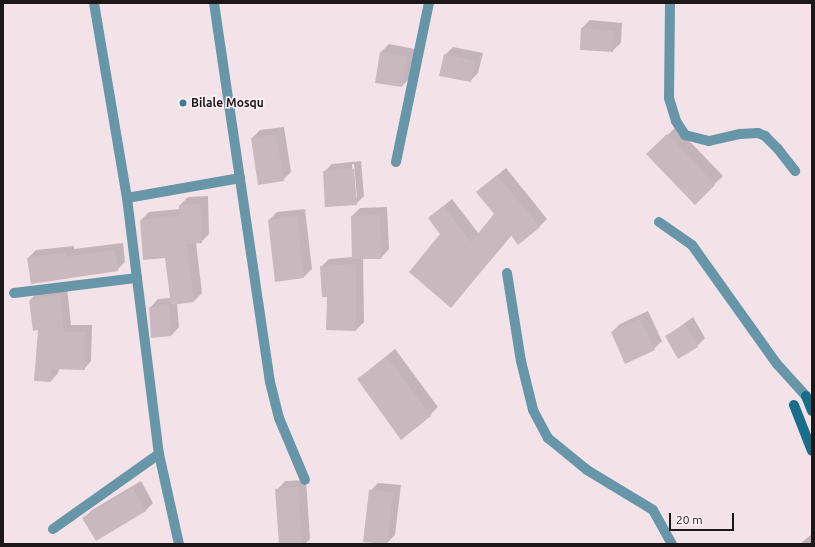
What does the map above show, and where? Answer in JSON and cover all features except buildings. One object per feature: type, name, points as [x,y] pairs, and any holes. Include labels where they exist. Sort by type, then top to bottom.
[{"type":"main road","points":[[806,396],[812,410]]},
{"type":"main road","points":[[794,405],[812,451]]},
{"type":"street","points":[[94,3],[127,198],[159,454],[180,544]]},
{"type":"street","points":[[214,3],[270,382],[284,433],[305,480]]},
{"type":"street","points":[[396,162],[429,3]]},
{"type":"street","points":[[670,3],[669,98],[676,121],[685,134],[709,141],[740,134],[758,133],[765,136],[778,149],[795,171]]},
{"type":"street","points":[[127,198],[240,178]]},
{"type":"street","points":[[659,222],[692,245],[777,364],[806,396]]},
{"type":"street","points":[[507,273],[521,361],[533,410],[548,438],[560,450],[587,470],[653,510],[672,544]]},
{"type":"street","points":[[14,293],[137,278]]},
{"type":"street","points":[[53,529],[159,454]]},
{"type":"place","name":"Bilale Mosqu","points":[[183,103]]}]
